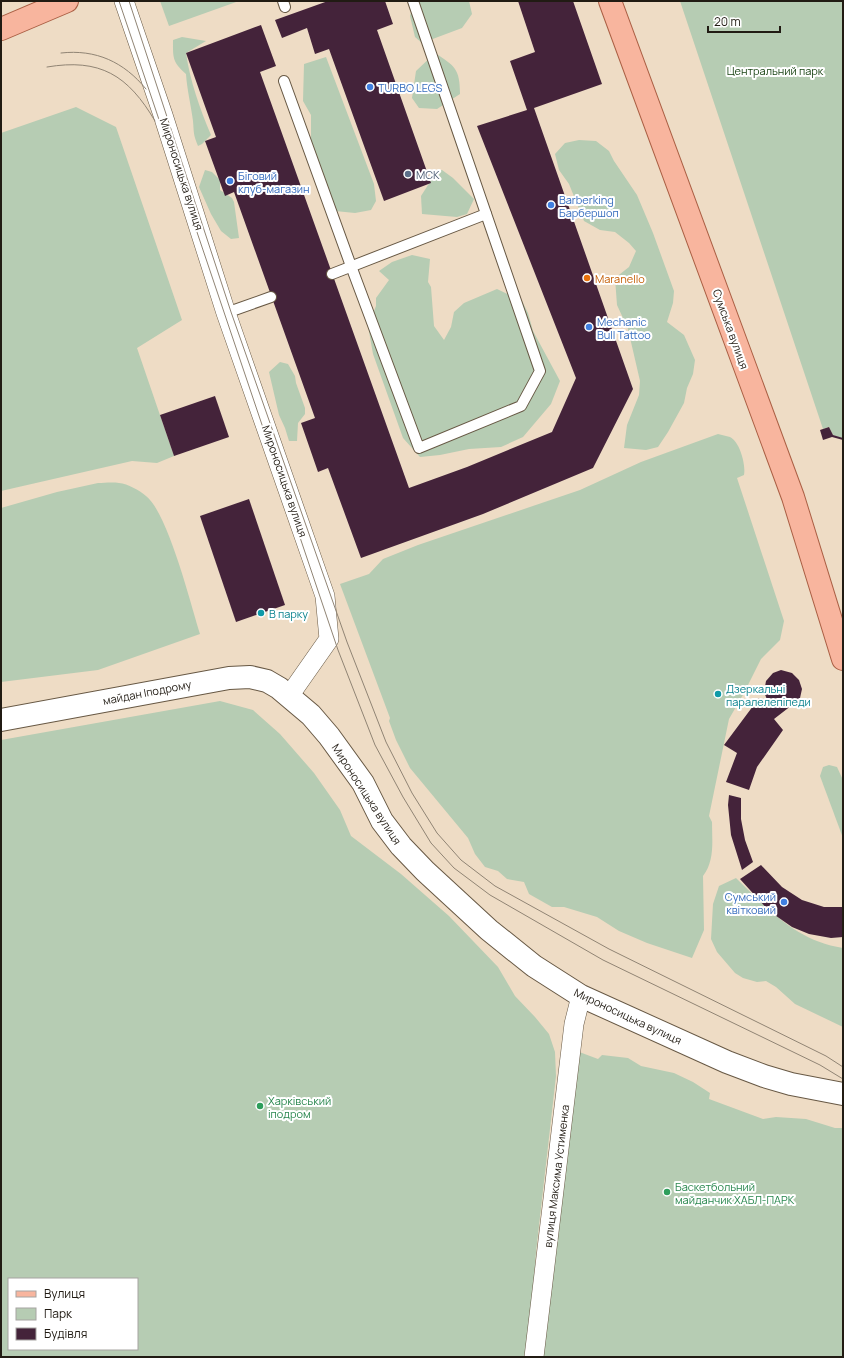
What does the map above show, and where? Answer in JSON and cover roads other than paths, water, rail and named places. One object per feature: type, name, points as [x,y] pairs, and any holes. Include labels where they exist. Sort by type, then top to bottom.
[{"type":"main road","points":[[1,30],[67,1]]},
{"type":"main road","name":"Сумська вулиця","points":[[610,1],[793,497],[843,659]]},
{"type":"street","name":"Мироносицька вулиця","points":[[124,1],[163,115],[226,313],[325,596],[328,615],[329,639],[289,696],[311,715],[329,736],[363,784],[388,830],[410,856],[489,930],[534,966],[582,996],[727,1062],[764,1076],[791,1084],[843,1094]]},
{"type":"street","name":"майдан Іподрому","points":[[1,720],[229,678],[250,677],[267,681],[289,696]]},
{"type":"street","name":"вулиця Максима Устименка","points":[[534,1357],[574,1024],[582,996]]},
{"type":"lane","points":[[284,81],[419,448],[521,406],[540,370],[413,1]]},
{"type":"lane","points":[[332,274],[486,214]]},
{"type":"lane","points":[[226,313],[271,297]]},
{"type":"tram line","points":[[119,1],[338,650],[375,745],[403,797],[431,843],[454,868],[490,895],[603,960],[820,1065],[843,1079]]},
{"type":"tram line","points":[[129,1],[231,312],[347,642],[386,742],[412,793],[437,833],[461,860],[495,886],[609,949],[826,1056],[843,1067]]},
{"type":"tram line","points":[[61,53],[86,53],[108,59],[128,71],[146,89]]},
{"type":"tram line","points":[[47,67],[82,65],[111,73],[123,81],[134,92],[145,105],[155,121]]},
{"type":"place","name":"TURBO LEGS","points":[[370,87]]},
{"type":"place","name":"МСК","points":[[408,174]]},
{"type":"place","name":"Біговий клуб-магазин","points":[[230,181]]},
{"type":"place","name":"Barberking Барбершоп","points":[[551,205]]},
{"type":"place","name":"Maranello","points":[[587,278]]},
{"type":"place","name":"Mechanic Bull Tattoo","points":[[589,327]]},
{"type":"place","name":"В парку","points":[[261,613]]},
{"type":"place","name":"Дзеркальні паралелепіпеди","points":[[718,694]]},
{"type":"place","name":"Сумський квітковий","points":[[784,902]]},
{"type":"place","name":"Харківський іподром","points":[[260,1106]]},
{"type":"place","name":"Баскетбольний майданчик ХАБЛ-ПАРК","points":[[667,1192]]},
{"type":"park label","name":"Центральний парк","points":[[775,70]]}]
